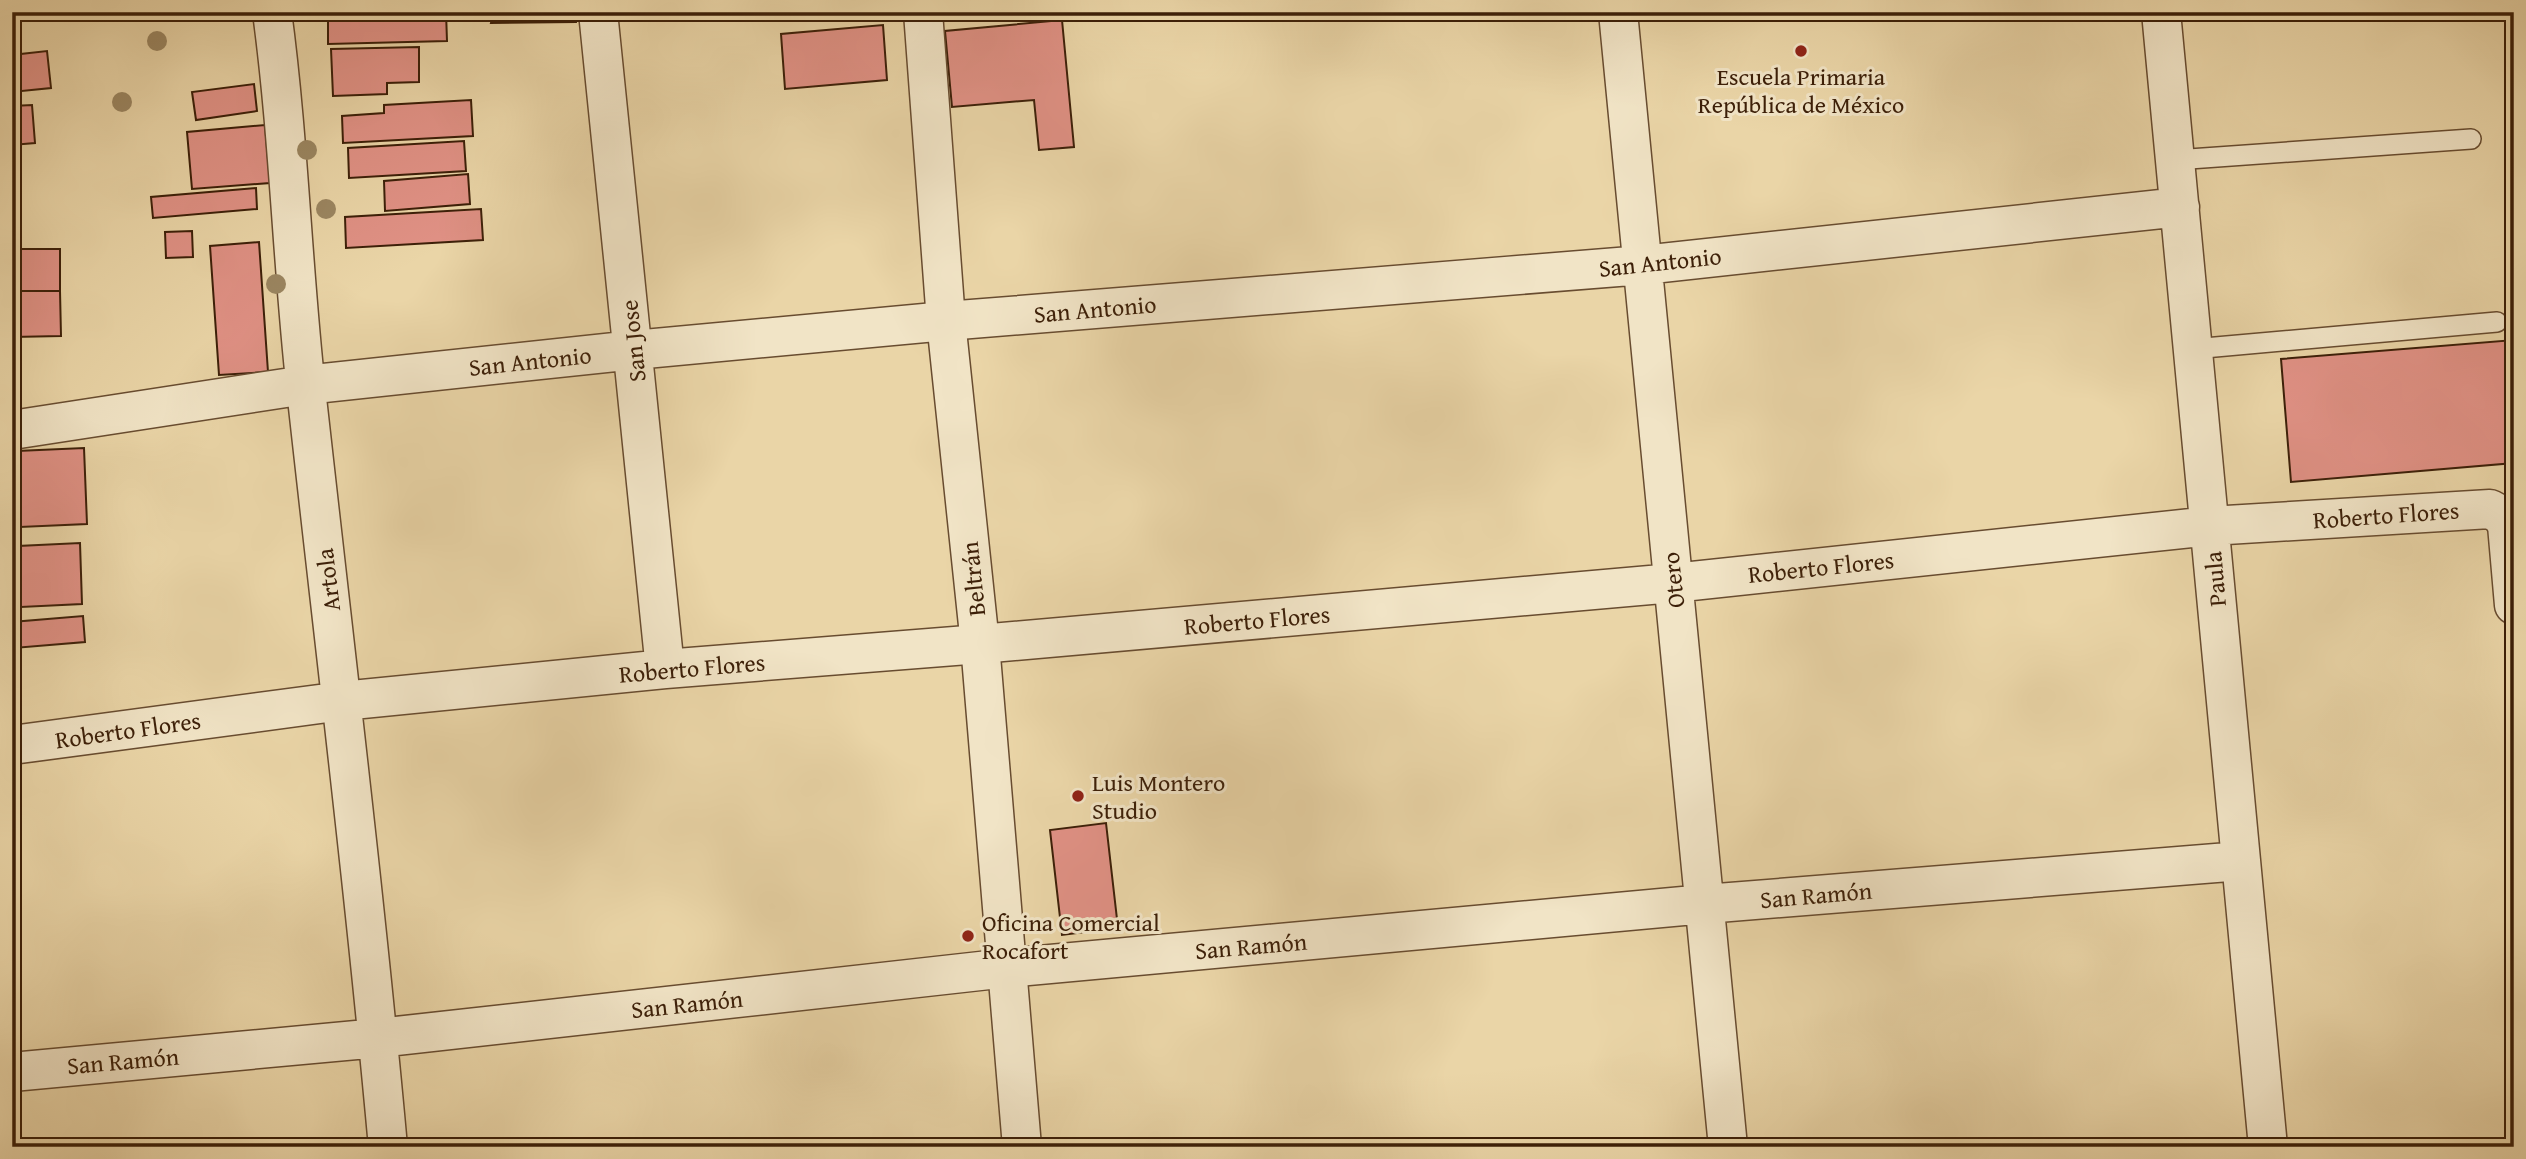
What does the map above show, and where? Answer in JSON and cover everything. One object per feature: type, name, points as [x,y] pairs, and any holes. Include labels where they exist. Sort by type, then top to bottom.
[{"type":"street","name":"Artola","points":[[272,12],[282,89],[305,385],[342,701],[388,1147]]},
{"type":"street","name":"San Jose","points":[[598,12],[665,669]]},
{"type":"street","name":"Beltrán","points":[[923,12],[946,321],[980,644],[1022,1147]]},
{"type":"street","name":"Otero","points":[[1618,12],[1728,1147]]},
{"type":"street","name":"Paula","points":[[2161,12],[2268,1147]]},
{"type":"street","name":"San Antonio","points":[[12,430],[305,385],[634,350],[946,321],[1643,265],[2180,207]]},
{"type":"street","name":"Roberto Flores","points":[[12,745],[342,701],[665,669],[1673,583],[2210,526],[2490,509],[2501,515],[2507,525],[2514,605]]},
{"type":"street","name":"San Ramón","points":[[12,1072],[378,1038],[1007,968],[1705,904],[2241,860]]},
{"type":"lane","points":[[2175,160],[2471,139]]},
{"type":"lane","points":[[2193,349],[2497,322]]},
{"type":"building","points":[[328,12],[446,12],[447,41],[328,44]]},
{"type":"building","points":[[494,12],[577,12],[576,22],[491,23]]},
{"type":"building","points":[[1062,20],[1074,147],[1039,150],[1034,100],[952,107],[945,31]]},
{"type":"building","points":[[883,25],[887,80],[785,89],[781,34]]},
{"type":"building","points":[[419,47],[419,82],[387,83],[387,94],[333,96],[331,49]]},
{"type":"building","points":[[47,51],[51,88],[12,92],[12,55]]},
{"type":"building","points":[[254,84],[257,111],[196,120],[192,92]]},
{"type":"building","points":[[471,100],[473,136],[343,143],[342,116],[384,113],[384,105]]},
{"type":"building","points":[[32,105],[35,143],[12,145],[12,106]]},
{"type":"building","points":[[265,125],[270,183],[192,189],[187,132]]},
{"type":"building","points":[[464,141],[466,171],[349,178],[348,148]]},
{"type":"building","points":[[468,174],[470,204],[385,211],[384,181]]},
{"type":"building","points":[[256,188],[257,209],[153,218],[151,197]]},
{"type":"building","points":[[481,209],[483,240],[346,248],[345,217]]},
{"type":"building","points":[[192,231],[193,257],[166,258],[165,232]]},
{"type":"building","points":[[259,242],[268,372],[219,375],[210,246]]},
{"type":"building","points":[[12,249],[60,249],[60,291],[12,291]]},
{"type":"building","points":[[12,291],[60,291],[61,336],[12,337]]},
{"type":"building","points":[[2514,340],[2514,463],[2291,482],[2281,359]]},
{"type":"building","points":[[84,448],[87,524],[20,527],[17,451]]},
{"type":"building","points":[[80,543],[82,604],[21,607],[18,546]]},
{"type":"building","points":[[83,616],[85,642],[14,648],[12,622]]},
{"type":"building","points":[[1106,823],[1118,928],[1062,935],[1050,830]]},
{"type":"place","name":"Escuela Primaria República de México","points":[[1801,51]]},
{"type":"place","name":"Luis Montero Studio","points":[[1078,796]]},
{"type":"place","name":"Oficina Comercial Rocafort","points":[[968,936]]}]
